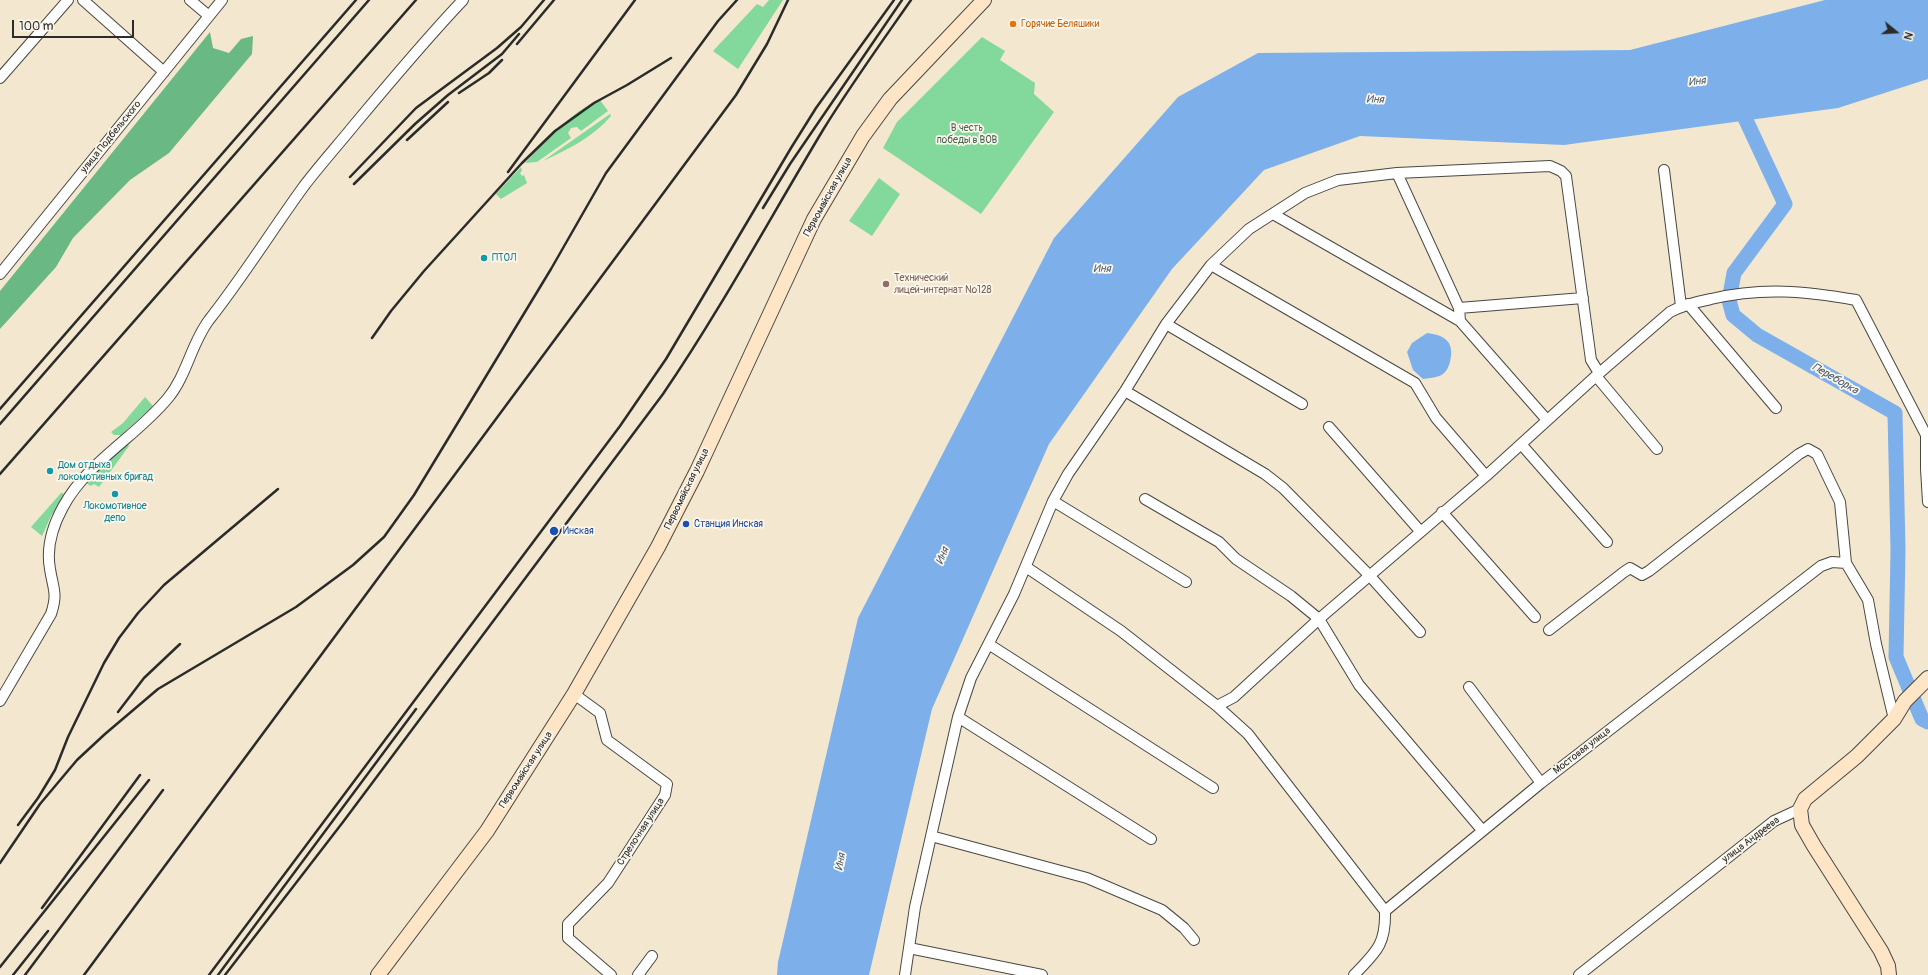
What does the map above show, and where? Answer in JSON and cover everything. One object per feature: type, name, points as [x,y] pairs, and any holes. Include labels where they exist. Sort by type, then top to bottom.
[{"type":"main road","name":"Первомайская улица","points":[[378,975],[486,831],[574,694],[658,547],[697,471],[814,219],[863,136],[890,99],[984,0]]},
{"type":"main road","name":"улица Андреева","points":[[1800,809],[1805,799],[1858,756],[1894,719],[1905,701],[1925,681]]},
{"type":"main road","points":[[1800,809],[1802,825],[1881,951],[1888,966],[1889,975]]},
{"type":"street","points":[[0,78],[68,0]]},
{"type":"street","points":[[83,0],[164,72]]},
{"type":"street","points":[[190,0],[209,16]]},
{"type":"street","name":"улица Подбельского","points":[[0,274],[222,0]]},
{"type":"street","points":[[0,701],[51,614],[56,600],[50,570],[48,544],[63,507],[83,477],[146,421],[169,397],[183,376],[189,358],[210,320],[240,280],[303,188],[415,51],[463,0]]},
{"type":"street","points":[[905,975],[915,908],[958,717],[971,678],[990,645],[1026,567],[1052,501],[1068,474],[1125,391],[1166,324],[1211,264],[1249,228],[1305,193],[1338,180],[1397,173],[1550,166],[1561,171],[1566,176],[1591,360],[1598,374],[1657,449]]},
{"type":"street","points":[[1664,170],[1684,305],[1776,408]]},
{"type":"street","points":[[1397,173],[1459,308],[1460,321]]},
{"type":"street","points":[[1273,214],[1460,321],[1547,420]]},
{"type":"street","points":[[1211,264],[1415,384],[1436,418],[1486,476]]},
{"type":"street","points":[[1217,706],[1234,697],[1318,619],[1486,476],[1598,374],[1670,312],[1684,305],[1725,296],[1764,290],[1856,300],[1927,435],[1926,469],[1928,502]]},
{"type":"street","points":[[1459,308],[1583,298]]},
{"type":"street","points":[[1166,324],[1302,404]]},
{"type":"street","points":[[1125,391],[1265,474],[1283,488],[1369,575],[1420,632]]},
{"type":"street","points":[[1329,427],[1420,531]]},
{"type":"street","points":[[1521,444],[1607,542]]},
{"type":"street","points":[[1549,630],[1630,568],[1642,575],[1650,571],[1799,454],[1808,449],[1817,454],[1840,502],[1846,563],[1868,600],[1876,644],[1894,719]]},
{"type":"street","points":[[1145,499],[1219,542],[1236,559],[1291,596],[1318,619],[1359,685],[1482,830]]},
{"type":"street","points":[[1052,501],[1186,582]]},
{"type":"street","points":[[1442,512],[1536,616]]},
{"type":"street","name":"Мостовая улица","points":[[1385,911],[1541,783],[1821,566],[1832,562],[1846,563]]},
{"type":"street","points":[[1026,567],[1121,631],[1217,706],[1248,734],[1385,911],[1385,926],[1382,941],[1374,954],[1354,975]]},
{"type":"street","points":[[990,645],[1213,788]]},
{"type":"street","points":[[1468,687],[1541,783]]},
{"type":"street","name":"Стрелочная улица","points":[[574,694],[600,712],[607,740],[667,784],[665,795],[608,883],[568,924],[568,938],[611,975]]},
{"type":"street","points":[[958,717],[1151,839]]},
{"type":"street","name":"улица Андреева","points":[[1579,975],[1774,821],[1800,809]]},
{"type":"street","points":[[931,836],[1087,878],[1162,910],[1184,928],[1194,940]]},
{"type":"street","points":[[909,948],[1042,975]]},
{"type":"street","points":[[638,975],[652,956]]},
{"type":"green space","points":[[769,0],[783,0],[738,69],[713,51],[757,4],[763,7]]},
{"type":"green space","points":[[210,32],[213,48],[229,53],[241,39],[253,36],[252,54],[169,153],[130,180],[73,238],[56,267],[0,329],[0,291]]},
{"type":"green space","name":"В честь победы в ВОВ","points":[[982,37],[1005,51],[1000,60],[1035,83],[1034,94],[1054,112],[981,214],[883,148],[897,122]]},
{"type":"green space","points":[[600,100],[608,111],[581,131],[577,127],[571,128],[568,133],[571,138],[537,162],[525,163],[550,136],[569,119],[579,111]]},
{"type":"green space","points":[[610,114],[611,116],[604,123],[588,136],[571,147],[543,161]]},
{"type":"green space","points":[[521,167],[522,171],[520,173],[522,176],[524,175],[527,183],[501,199],[496,194]]},
{"type":"green space","points":[[879,178],[900,194],[872,236],[849,221]]},
{"type":"green space","points":[[145,397],[153,406],[121,435],[114,435],[111,432],[123,423]]},
{"type":"green space","points":[[127,442],[129,446],[99,487],[94,484],[91,486],[84,482]]},
{"type":"green space","points":[[61,493],[63,493],[64,496],[51,516],[42,536],[31,527]]},
{"type":"water","name":"Иня","points":[[1825,0],[1928,0],[1928,79],[1838,108],[1564,145],[1360,136],[1264,170],[1172,269],[1049,444],[932,709],[869,975],[777,975],[778,962],[858,618],[1054,238],[1178,97],[1258,53],[1630,50]]},
{"type":"water","points":[[1427,333],[1444,338],[1450,345],[1451,355],[1446,371],[1442,375],[1423,379],[1413,370],[1407,352],[1412,343]]},
{"type":"waterway","name":"Переборка","points":[[1738,103],[1785,204],[1734,273],[1729,300],[1733,315],[1757,335],[1895,413],[1898,550],[1896,657],[1922,719],[1928,722]]},
{"type":"railway","points":[[0,409],[356,0]]},
{"type":"railway","points":[[0,424],[369,0]]},
{"type":"railway","points":[[0,474],[416,0]]},
{"type":"railway","points":[[350,177],[416,108],[497,48],[521,27],[544,0]]},
{"type":"railway","points":[[517,44],[554,0]]},
{"type":"railway","points":[[508,172],[635,0]]},
{"type":"railway","points":[[0,863],[40,804],[77,760],[158,689],[296,607],[353,565],[384,537],[414,495],[551,269],[606,173],[718,21],[737,0]]},
{"type":"railway","points":[[84,975],[736,95],[767,44],[788,0]]},
{"type":"railway","points":[[209,975],[620,426],[666,359],[816,108],[894,0]]},
{"type":"railway","points":[[763,208],[790,164],[902,0]]},
{"type":"railway","points":[[225,975],[343,822],[663,394],[705,329],[833,114],[911,0]]},
{"type":"railway","points":[[354,184],[415,124],[448,95],[502,54],[519,34]]},
{"type":"railway","points":[[372,338],[391,311],[424,271],[522,163],[555,131],[594,103],[671,58]]},
{"type":"railway","points":[[459,93],[489,73],[502,60]]},
{"type":"railway","points":[[407,140],[448,102]]},
{"type":"railway","points":[[18,825],[38,798],[55,770],[68,737],[104,663],[119,638],[138,613],[164,585],[278,489]]},
{"type":"railway","points":[[118,712],[144,678],[180,644]]},
{"type":"railway","points":[[218,975],[416,709]]},
{"type":"railway","points":[[42,908],[140,775]]},
{"type":"railway","points":[[0,967],[149,780]]},
{"type":"railway","points":[[25,975],[163,790]]},
{"type":"railway","points":[[13,975],[48,931]]},
{"type":"place","name":"Горячие Беляшики","points":[[1013,24]]},
{"type":"place","name":"ПТОЛ","points":[[484,258]]},
{"type":"place","name":"Технический лицей-интернат №128","points":[[886,284]]},
{"type":"place","name":"Дом отдыха локомотивных бригад","points":[[50,471]]},
{"type":"place","name":"Локомотивное депо","points":[[115,494]]},
{"type":"place","name":"Станция Инская","points":[[686,524]]},
{"type":"place","name":"Инская","points":[[554,531]]}]
